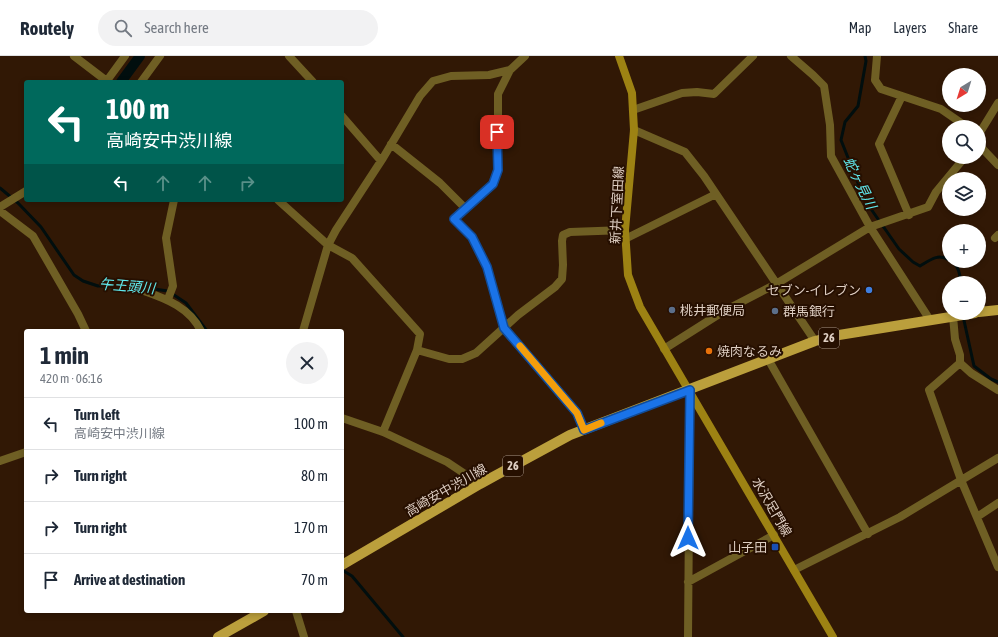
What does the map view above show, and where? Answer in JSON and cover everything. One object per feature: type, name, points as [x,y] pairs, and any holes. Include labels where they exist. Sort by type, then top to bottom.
[{"type":"main road","name":"新井下室田線","points":[[619,56],[632,93],[634,130],[625,230],[628,275],[640,307],[690,390]]},
{"type":"main road","points":[[986,311],[998,310]]},
{"type":"main road","name":"高崎安中渋川線","points":[[344,564],[480,484],[570,435],[815,341],[839,335],[942,318]]},
{"type":"main road","name":"水沢足門線","points":[[690,390],[833,637]]},
{"type":"main road","points":[[218,637],[260,613]]},
{"type":"street","points":[[74,56],[104,80]]},
{"type":"street","points":[[108,80],[124,56]]},
{"type":"street","points":[[142,80],[160,56]]},
{"type":"street","points":[[289,56],[310,80]]},
{"type":"street","points":[[525,56],[510,70],[498,94],[498,170],[493,184],[454,219],[472,237],[487,267],[504,328],[577,413],[584,430]]},
{"type":"street","points":[[633,110],[682,92],[714,94],[753,56]]},
{"type":"street","points":[[791,56],[824,86],[830,125],[831,156],[870,227],[930,320]]},
{"type":"street","points":[[878,56],[875,80],[881,89],[941,109],[957,120]]},
{"type":"street","points":[[304,329],[328,245],[420,96],[433,81],[452,76],[489,75],[510,70]]},
{"type":"street","points":[[902,96],[879,144],[909,214]]},
{"type":"street","points":[[986,123],[998,103]]},
{"type":"street","points":[[344,118],[381,161]]},
{"type":"street","points":[[634,130],[685,152],[716,194],[815,341]]},
{"type":"street","points":[[391,144],[440,183],[465,208]]},
{"type":"street","points":[[986,153],[998,165]]},
{"type":"street","points":[[664,349],[724,311],[776,284],[870,227],[928,207],[936,192],[959,164]]},
{"type":"street","points":[[0,207],[24,192]]},
{"type":"street","points":[[625,239],[716,194]]},
{"type":"street","points":[[168,299],[173,286],[166,238],[174,202]]},
{"type":"street","points":[[280,202],[328,245],[352,258],[420,334],[416,350],[383,432]]},
{"type":"street","points":[[0,210],[33,236],[85,329]]},
{"type":"street","points":[[416,350],[449,358],[462,359],[476,353],[518,315],[555,287],[562,279],[563,235],[570,232],[625,230]]},
{"type":"street","points":[[144,291],[168,299],[181,307],[197,323],[200,329]]},
{"type":"street","points":[[953,320],[955,339],[960,355],[960,363],[971,373],[998,390]]},
{"type":"street","points":[[768,359],[868,534]]},
{"type":"street","points":[[960,363],[929,390],[961,480],[998,567]]},
{"type":"street","points":[[688,637],[690,390]]},
{"type":"street","points":[[344,419],[383,432],[447,462],[480,484]]},
{"type":"street","points":[[0,461],[24,453]]},
{"type":"street","points":[[794,570],[900,517],[998,458]]},
{"type":"street","points":[[977,517],[998,503]]},
{"type":"street","points":[[688,582],[774,535]]},
{"type":"street","points":[[297,613],[304,637]]},
{"type":"waterway","points":[[122,80],[140,56]]},
{"type":"waterway","name":"蛇ヶ見川","points":[[865,56],[866,61],[858,106],[845,122],[841,140],[860,188],[871,209],[899,249],[913,262],[920,266],[938,257],[942,257]]},
{"type":"waterway","name":"午王頭川","points":[[0,188],[18,203],[41,227],[74,275],[83,281],[98,286],[132,286],[168,291],[186,303],[206,329]]},
{"type":"waterway","name":"蛇ヶ見川","points":[[957,268],[960,276]]},
{"type":"waterway","name":"蛇ヶ見川","points":[[964,320],[974,366],[991,379],[998,382]]},
{"type":"waterway","name":"午王頭川","points":[[344,571],[352,576],[403,637]]},
{"type":"slow traffic","points":[[520,346],[577,413],[584,430],[601,423]]},
{"type":"place","name":"セブン-イレブン","points":[[869,290]]},
{"type":"place","name":"桃井郵便局","points":[[672,310]]},
{"type":"place","name":"群馬銀行","points":[[775,311]]},
{"type":"place","name":"焼肉なるみ","points":[[709,351]]},
{"type":"place","name":"山子田","points":[[775,547]]},
{"type":"route","points":[[497,132],[498,170],[493,184],[454,219],[472,237],[487,267],[504,328],[577,413],[584,430],[690,390],[688,538]]}]
